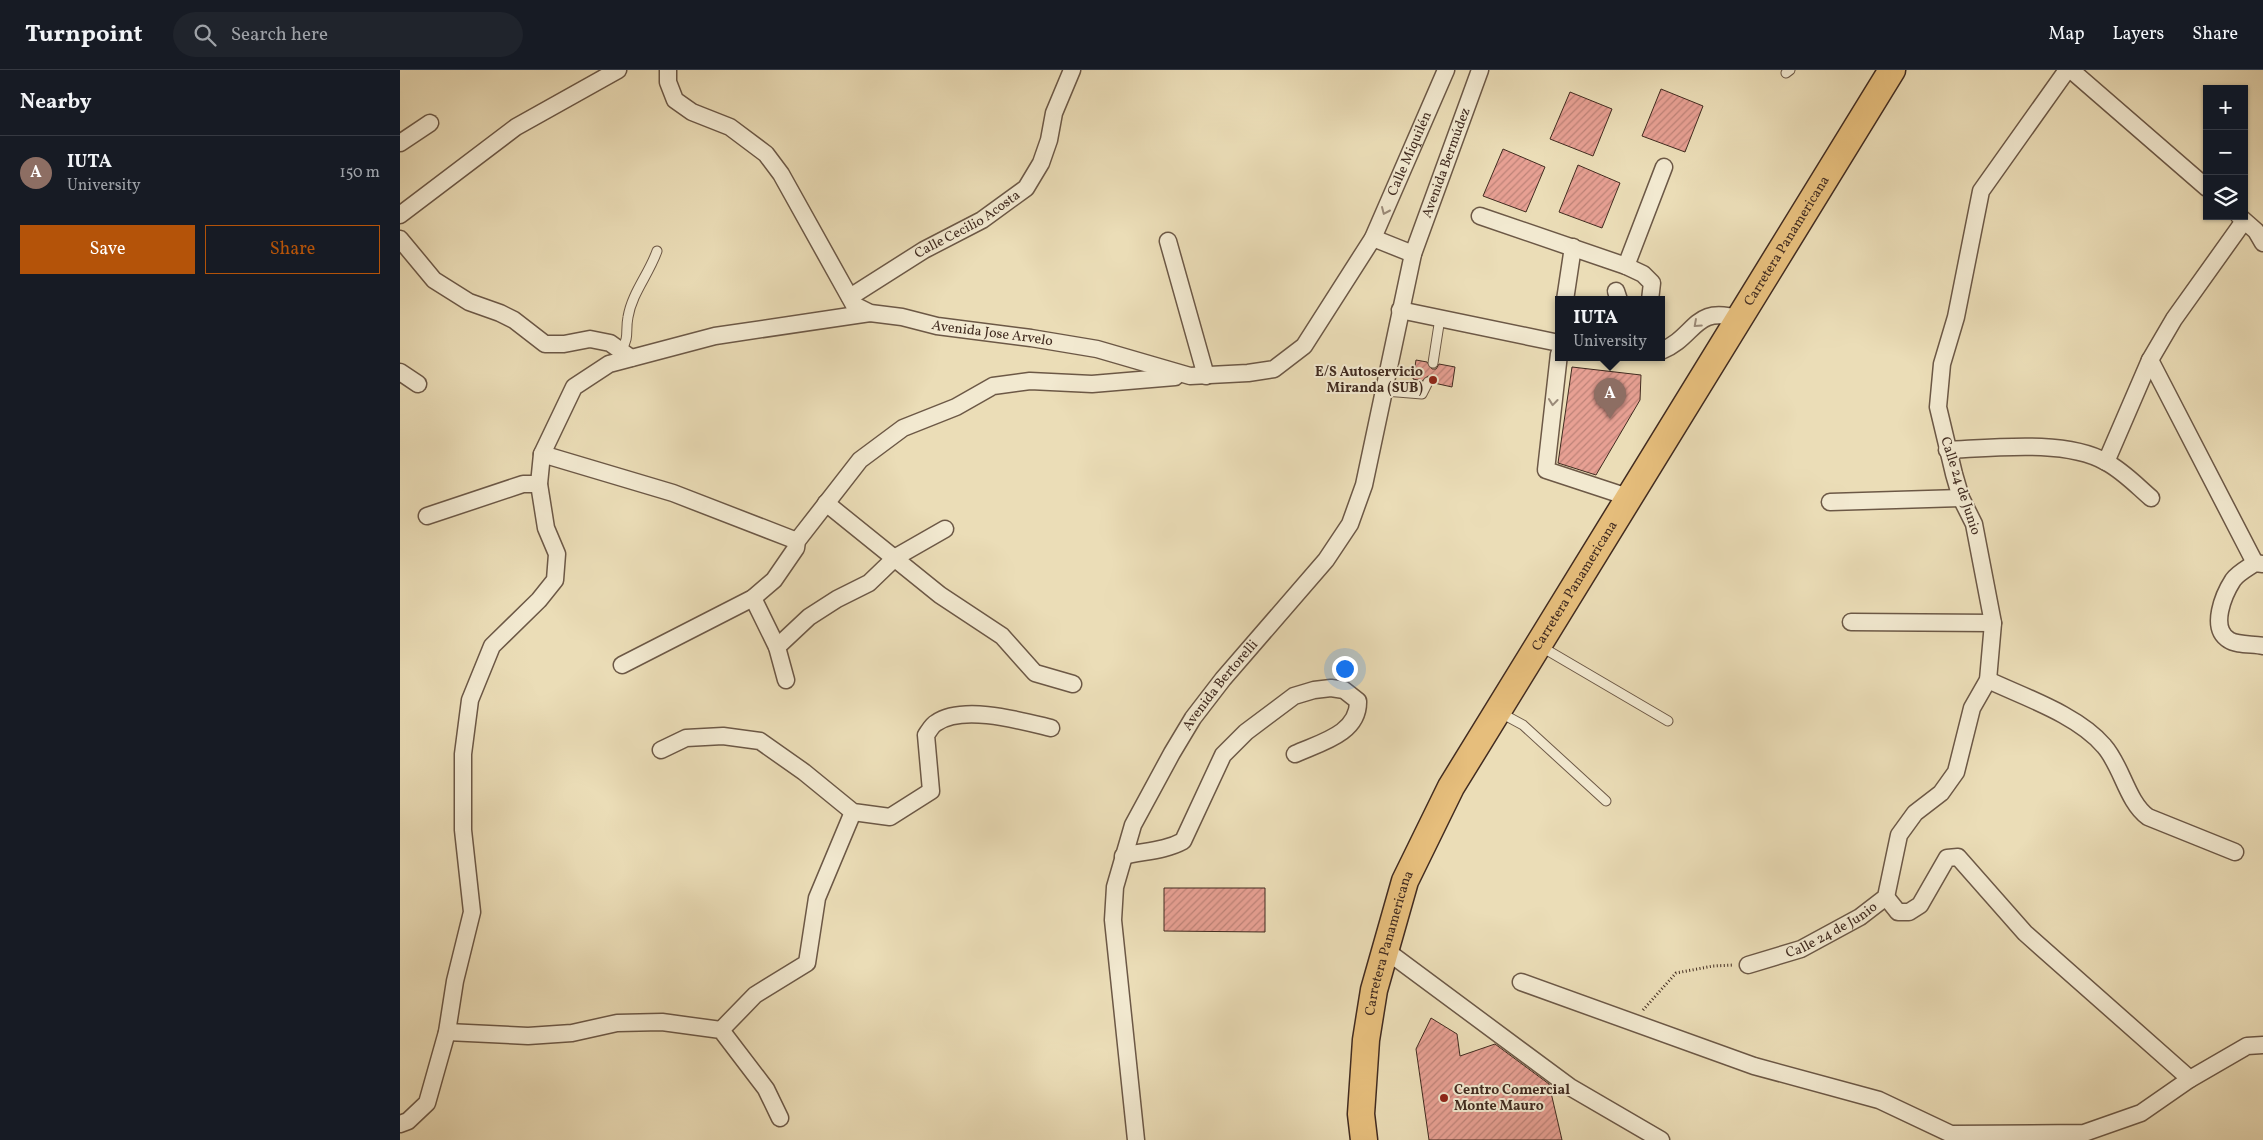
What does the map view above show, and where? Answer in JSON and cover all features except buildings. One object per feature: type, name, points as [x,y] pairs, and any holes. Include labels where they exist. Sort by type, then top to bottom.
[{"type":"main road","name":"Carretera Panamericana","points":[[1364,1140],[1361,1114],[1366,1040],[1374,990],[1384,949],[1405,881],[1451,786],[1892,70]]},
{"type":"street","points":[[400,215],[516,127],[618,70]]},
{"type":"street","name":"Avenida Jose Arvelo","points":[[668,70],[668,82],[675,100],[692,112],[730,126],[766,154],[793,192],[854,305],[870,313],[937,326],[1007,334],[1097,349],[1198,376],[1262,372],[1274,369],[1304,346],[1373,238]]},
{"type":"street","name":"Calle Cecilio Acosta","points":[[850,297],[924,250],[982,220],[1026,188],[1041,163],[1049,140],[1054,113],[1072,70]]},
{"type":"street","name":"Calle Miquilén","points":[[1373,238],[1446,70]]},
{"type":"street","name":"Avenida Bermúdez","points":[[1413,254],[1480,70]]},
{"type":"street","name":"Calle 24 de Junio","points":[[1748,965],[1801,949],[1860,917],[1886,898],[1899,835],[1915,814],[1941,792],[1956,772],[1972,708],[1988,680],[1993,622],[1974,524],[1961,498],[1947,450],[1938,407],[1942,364],[1956,317],[1981,191],[2067,70]]},
{"type":"street","points":[[2071,70],[2203,185]]},
{"type":"street","points":[[400,143],[430,123]]},
{"type":"street","points":[[1626,266],[1664,167]]},
{"type":"street","points":[[1480,216],[1626,266],[1643,274],[1652,283],[1650,296]]},
{"type":"street","points":[[2106,462],[2150,360],[2174,319],[2241,220]]},
{"type":"street","points":[[2244,220],[2256,231],[2263,243]]},
{"type":"street","points":[[1373,238],[1413,254]]},
{"type":"street","points":[[400,239],[421,267],[444,288],[469,302],[500,312],[514,320],[545,344],[564,344],[590,339],[610,343],[626,355]]},
{"type":"street","points":[[622,665],[753,598],[774,580],[796,548],[797,541],[860,460],[903,428],[956,407],[993,386],[1030,380],[1092,384],[1198,376],[1168,241]]},
{"type":"street","points":[[1566,296],[1573,247]]},
{"type":"street","name":"Avenida Bertorelli","points":[[1136,1140],[1113,920],[1115,887],[1123,856],[1133,825],[1193,718],[1223,679],[1326,560],[1350,524],[1364,486],[1413,254]]},
{"type":"street","points":[[1400,310],[1555,342]]},
{"type":"street","points":[[400,1124],[408,1121],[427,1103],[447,1032],[455,981],[472,912],[463,830],[464,754],[470,700],[492,646],[539,600],[555,580],[557,554],[546,528],[539,484],[542,454],[574,387],[626,355],[715,336],[870,313]]},
{"type":"street","points":[[1665,349],[1677,343],[1703,318],[1712,314],[1727,315],[1739,319]]},
{"type":"street","points":[[2150,360],[2259,564],[2234,578],[2223,600],[2219,624],[2222,633],[2229,640],[2263,646]]},
{"type":"street","points":[[1558,361],[1546,470],[1628,497]]},
{"type":"street","points":[[400,372],[418,384]]},
{"type":"street","points":[[1947,450],[2033,446],[2090,454],[2106,462],[2151,498]]},
{"type":"street","points":[[542,454],[673,493],[797,541]]},
{"type":"street","points":[[427,516],[523,484],[539,484]]},
{"type":"street","points":[[1830,502],[1961,498]]},
{"type":"street","points":[[826,503],[940,594],[1002,636],[1035,673],[1073,684]]},
{"type":"street","points":[[777,647],[809,617],[869,583],[896,557],[945,529]]},
{"type":"street","points":[[753,598],[777,647],[786,680]]},
{"type":"street","points":[[1851,622],[1993,622]]},
{"type":"street","points":[[1988,680],[2076,722],[2104,746],[2124,779],[2138,810],[2148,817],[2236,852]]},
{"type":"street","points":[[1123,856],[1144,850],[1170,848],[1183,841],[1223,755],[1246,732],[1294,696],[1331,688],[1344,690],[1358,701],[1355,718],[1350,726],[1337,735],[1295,754]]},
{"type":"street","points":[[661,750],[686,738],[723,736],[760,741],[804,772],[853,812],[890,817],[931,791],[926,735],[935,723],[955,716],[994,715],[1051,728]]},
{"type":"street","points":[[721,1030],[755,995],[806,963],[817,898],[853,812]]},
{"type":"street","points":[[1886,898],[1898,912],[1909,912],[1920,904],[1946,858],[1958,858],[2025,933],[2190,1079]]},
{"type":"street","points":[[1384,949],[1570,1087],[1661,1140]]},
{"type":"street","points":[[1521,982],[1754,1066],[1879,1100],[1951,1134],[2084,1133],[2141,1113],[2190,1079],[2247,1046],[2263,1045]]},
{"type":"street","points":[[447,1032],[528,1036],[572,1033],[617,1023],[662,1022],[721,1030],[766,1089],[780,1118]]},
{"type":"lane","points":[[626,355],[631,302],[653,262],[656,251]]},
{"type":"lane","points":[[1432,363],[1440,318]]},
{"type":"lane","points":[[1385,391],[1422,394],[1428,382]]},
{"type":"lane","points":[[1537,645],[1668,721]]},
{"type":"lane","points":[[1497,710],[1523,724],[1606,802]]},
{"type":"path","points":[[1632,1022],[1676,973],[1713,966],[1748,965]]},
{"type":"place","name":"E/S Autoservicio Miranda (SUB)","points":[[1433,380]]},
{"type":"place","name":"IUTA","points":[[1610,419]]},
{"type":"place","name":"Centro Comercial Monte Mauro","points":[[1444,1098]]}]
